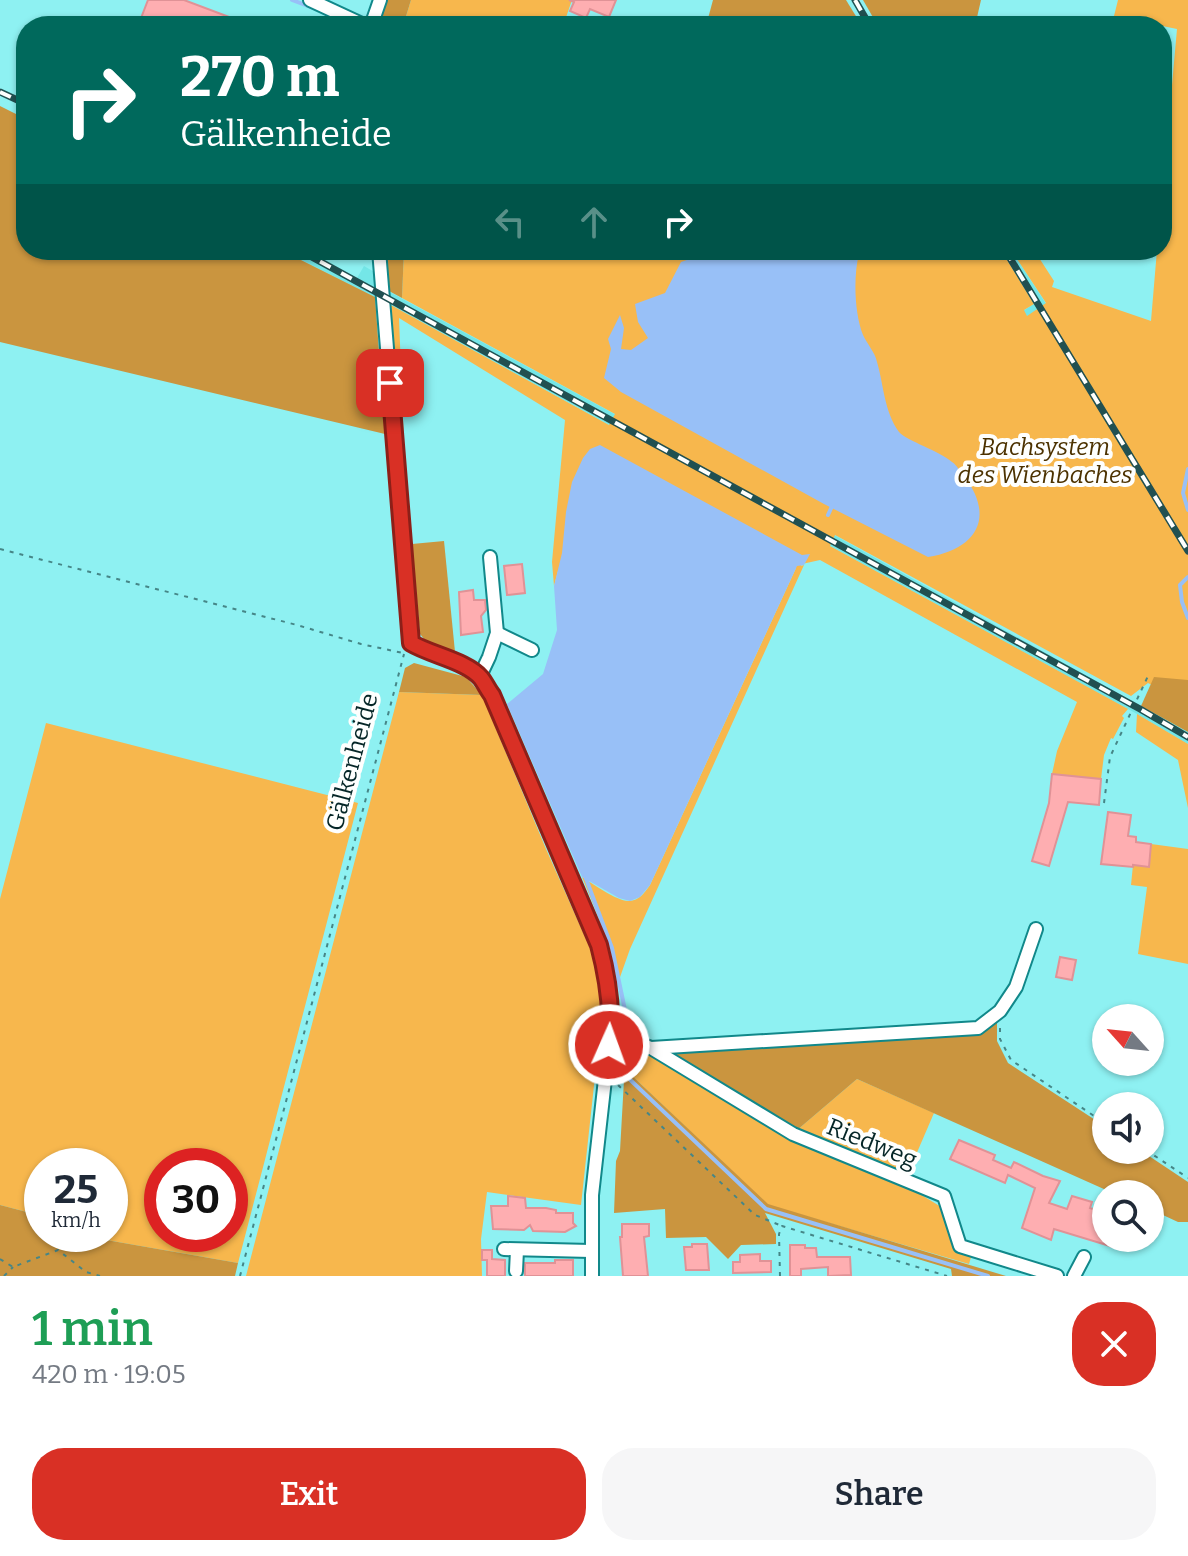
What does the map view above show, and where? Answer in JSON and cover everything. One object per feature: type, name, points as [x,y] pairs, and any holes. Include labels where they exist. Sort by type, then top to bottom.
[{"type":"street","points":[[310,0],[346,16]]},
{"type":"street","points":[[380,260],[408,648],[421,649],[480,676],[492,695],[599,945],[608,980],[611,1026],[592,1195],[592,1276]]},
{"type":"street","points":[[480,676],[497,633],[490,557]]},
{"type":"street","points":[[497,633],[532,650]]},
{"type":"street","points":[[1000,1011],[1016,987],[1036,929]]},
{"type":"street","name":"Riedweg","points":[[651,1048],[978,1028],[1000,1011]]},
{"type":"street","name":"Riedweg","points":[[611,1026],[793,1134],[944,1196],[960,1246],[1057,1276]]},
{"type":"street","points":[[609,1045],[633,1041]]},
{"type":"street","points":[[516,1271],[510,1250],[591,1251]]},
{"type":"street","points":[[1074,1276],[1084,1257]]},
{"type":"path","points":[[0,549],[361,644],[408,648]]},
{"type":"path","name":"Gälkenheide","points":[[240,1276],[408,648]]},
{"type":"path","points":[[1104,803],[1113,748],[1148,676]]},
{"type":"path","points":[[1000,1011],[1000,1039],[1011,1060],[1092,1115]]},
{"type":"path","points":[[606,1073],[755,1215],[947,1276]]},
{"type":"path","points":[[1164,1162],[1188,1178]]},
{"type":"path","points":[[780,1276],[779,1234],[782,1226]]},
{"type":"path","points":[[4,1276],[13,1267],[58,1250],[86,1272],[100,1276]]},
{"type":"path","points":[[0,1259],[13,1267]]},
{"type":"shaded area","points":[[384,0],[411,0],[406,16],[378,16]]},
{"type":"shaded area","points":[[713,0],[846,0],[856,16],[709,16]]},
{"type":"shaded area","points":[[863,0],[981,0],[977,16],[872,16]]},
{"type":"shaded area","points":[[0,106],[16,114],[16,260],[301,260],[375,297],[385,434],[0,342]]},
{"type":"shaded area","points":[[302,260],[326,260],[357,278],[364,266],[376,273],[375,284],[723,473],[1188,732],[1188,744],[1137,714],[389,304]]},
{"type":"shaded area","points":[[385,260],[404,260],[402,298],[389,291]]},
{"type":"shaded area","points":[[858,260],[858,315],[863,335],[876,358],[890,416],[899,432],[955,465],[974,491],[979,518],[969,539],[945,553],[928,557],[824,504],[621,392],[604,378],[611,349],[608,339],[620,315],[624,328],[621,349],[631,350],[648,338],[638,322],[635,304],[665,293],[681,262]]},
{"type":"shaded area","points":[[1007,260],[1018,260],[1052,313],[1034,326],[1023,311],[1034,304]]},
{"type":"shaded area","points":[[600,445],[802,555],[810,554],[804,565],[797,566],[650,885],[640,897],[630,901],[582,877],[507,704],[543,674],[557,630],[554,586],[572,482],[583,458],[590,449]]},
{"type":"shaded area","points":[[444,541],[455,652],[429,645],[420,634],[412,544]]},
{"type":"shaded area","points":[[414,663],[466,677],[482,695],[399,692],[405,668]]},
{"type":"shaded area","points":[[1154,677],[1188,680],[1188,732],[1141,706]]},
{"type":"shaded area","points":[[997,1017],[997,1041],[1008,1063],[1092,1118],[1092,1164],[1161,1164],[1188,1182],[1188,1222],[1178,1222],[1164,1216],[1164,1180],[1092,1180],[1092,1184],[857,1079],[796,1131],[665,1051],[979,1031]]},
{"type":"shaded area","points":[[619,1066],[768,1204],[1006,1276],[952,1276],[951,1269],[765,1213],[776,1234],[776,1244],[741,1245],[728,1259],[706,1237],[666,1238],[665,1209],[614,1213],[624,1080],[614,1071]]},
{"type":"shaded area","points":[[0,1205],[24,1211],[24,1252],[128,1252],[128,1244],[144,1247],[144,1252],[175,1252],[238,1263],[235,1276],[0,1276]]},
{"type":"green space","points":[[411,0],[572,0],[566,16],[406,16]]},
{"type":"green space","name":"Bachsystem des Wienbaches","points":[[1118,0],[1188,0],[1188,703],[1148,683],[1131,696],[835,535],[830,546],[1128,709],[1104,755],[1101,779],[1052,774],[1057,751],[1077,702],[820,560],[802,564],[630,949],[619,980],[609,942],[582,877],[624,901],[639,898],[650,885],[796,568],[546,678],[562,614],[558,571],[554,586],[552,562],[565,420],[399,318],[405,471],[389,304],[609,425],[615,414],[402,298],[404,260],[1007,260],[1034,304],[1024,310],[1027,316],[1046,303],[1018,260],[1040,260],[1054,281],[1052,287],[1151,321],[1156,260],[1172,260],[1172,85],[1177,29],[1172,28],[1172,16],[1114,16]]},
{"type":"green space","points":[[399,692],[482,695],[590,948],[599,983],[602,1023],[581,1205],[487,1192],[481,1239],[482,1276],[246,1276]]},
{"type":"green space","points":[[1137,714],[1188,744],[1188,808],[1178,760],[1136,732]]},
{"type":"green space","points":[[46,723],[358,803],[248,1225],[248,1148],[144,1148],[144,1247],[128,1244],[128,1148],[24,1148],[24,1211],[0,1205],[0,899]]},
{"type":"green space","points":[[1151,844],[1188,849],[1188,964],[1138,954],[1147,887],[1131,885],[1133,865],[1149,866]]},
{"type":"green space","points":[[621,1052],[651,1052],[792,1137],[910,1188],[956,1216],[972,1254],[969,1264],[768,1205],[619,1066]]},
{"type":"green space","points":[[857,1079],[934,1113],[906,1178],[796,1131]]},
{"type":"green space","points":[[175,1252],[241,1252],[238,1263]]},
{"type":"building","points":[[148,0],[184,0],[226,16],[142,16]]},
{"type":"building","points":[[569,0],[616,0],[609,16],[590,9],[587,16],[581,16],[570,11],[574,2]]},
{"type":"building","points":[[522,564],[525,593],[507,595],[504,566]]},
{"type":"building","points":[[473,590],[474,600],[485,600],[486,610],[481,616],[483,632],[461,635],[459,592]]},
{"type":"building","points":[[1052,774],[1101,779],[1099,805],[1068,802],[1049,866],[1032,861],[1049,803]]},
{"type":"building","points":[[1108,812],[1131,815],[1128,836],[1136,837],[1136,842],[1151,844],[1149,867],[1101,864]]},
{"type":"building","points":[[1060,957],[1076,960],[1072,980],[1056,977]]},
{"type":"building","points":[[959,1140],[995,1155],[993,1160],[1011,1168],[1014,1162],[1060,1181],[1049,1203],[1067,1209],[1072,1196],[1092,1202],[1092,1241],[1054,1229],[1051,1240],[1022,1228],[1035,1188],[1008,1175],[1005,1183],[950,1159]]},
{"type":"building","points":[[508,1196],[525,1198],[526,1208],[573,1213],[576,1226],[565,1232],[533,1231],[530,1225],[524,1230],[493,1229],[491,1206],[508,1206]]},
{"type":"building","points":[[622,1224],[649,1224],[649,1236],[644,1237],[648,1276],[623,1276]]},
{"type":"building","points":[[692,1244],[707,1244],[709,1270],[686,1270],[684,1247],[692,1247]]},
{"type":"building","points":[[790,1245],[816,1248],[817,1257],[850,1257],[851,1275],[828,1276],[828,1267],[801,1269],[801,1276],[790,1276]]},
{"type":"building","points":[[482,1250],[492,1250],[492,1259],[505,1260],[505,1276],[487,1276],[487,1260],[482,1260]]},
{"type":"building","points":[[760,1254],[760,1261],[771,1261],[771,1272],[733,1273],[733,1262],[740,1262],[740,1255]]},
{"type":"building","points":[[555,1260],[573,1260],[573,1276],[525,1276],[525,1263],[555,1263]]},
{"type":"waterway","points":[[292,0],[316,9]]},
{"type":"waterway","points":[[1188,469],[1183,493],[1188,510]]},
{"type":"waterway","points":[[828,515],[833,504]]},
{"type":"waterway","points":[[1188,577],[1180,585],[1188,618]]},
{"type":"waterway","points":[[585,876],[612,948],[626,1015]]},
{"type":"waterway","points":[[623,1073],[766,1209],[988,1276]]},
{"type":"railway","points":[[855,0],[864,16]]},
{"type":"railway","points":[[0,92],[16,99]]},
{"type":"railway","points":[[317,260],[1188,737]]},
{"type":"railway","points":[[1011,260],[1188,551]]},
{"type":"route","points":[[390,383],[411,643],[480,676],[492,695],[599,945],[608,980],[609,1045]]}]
